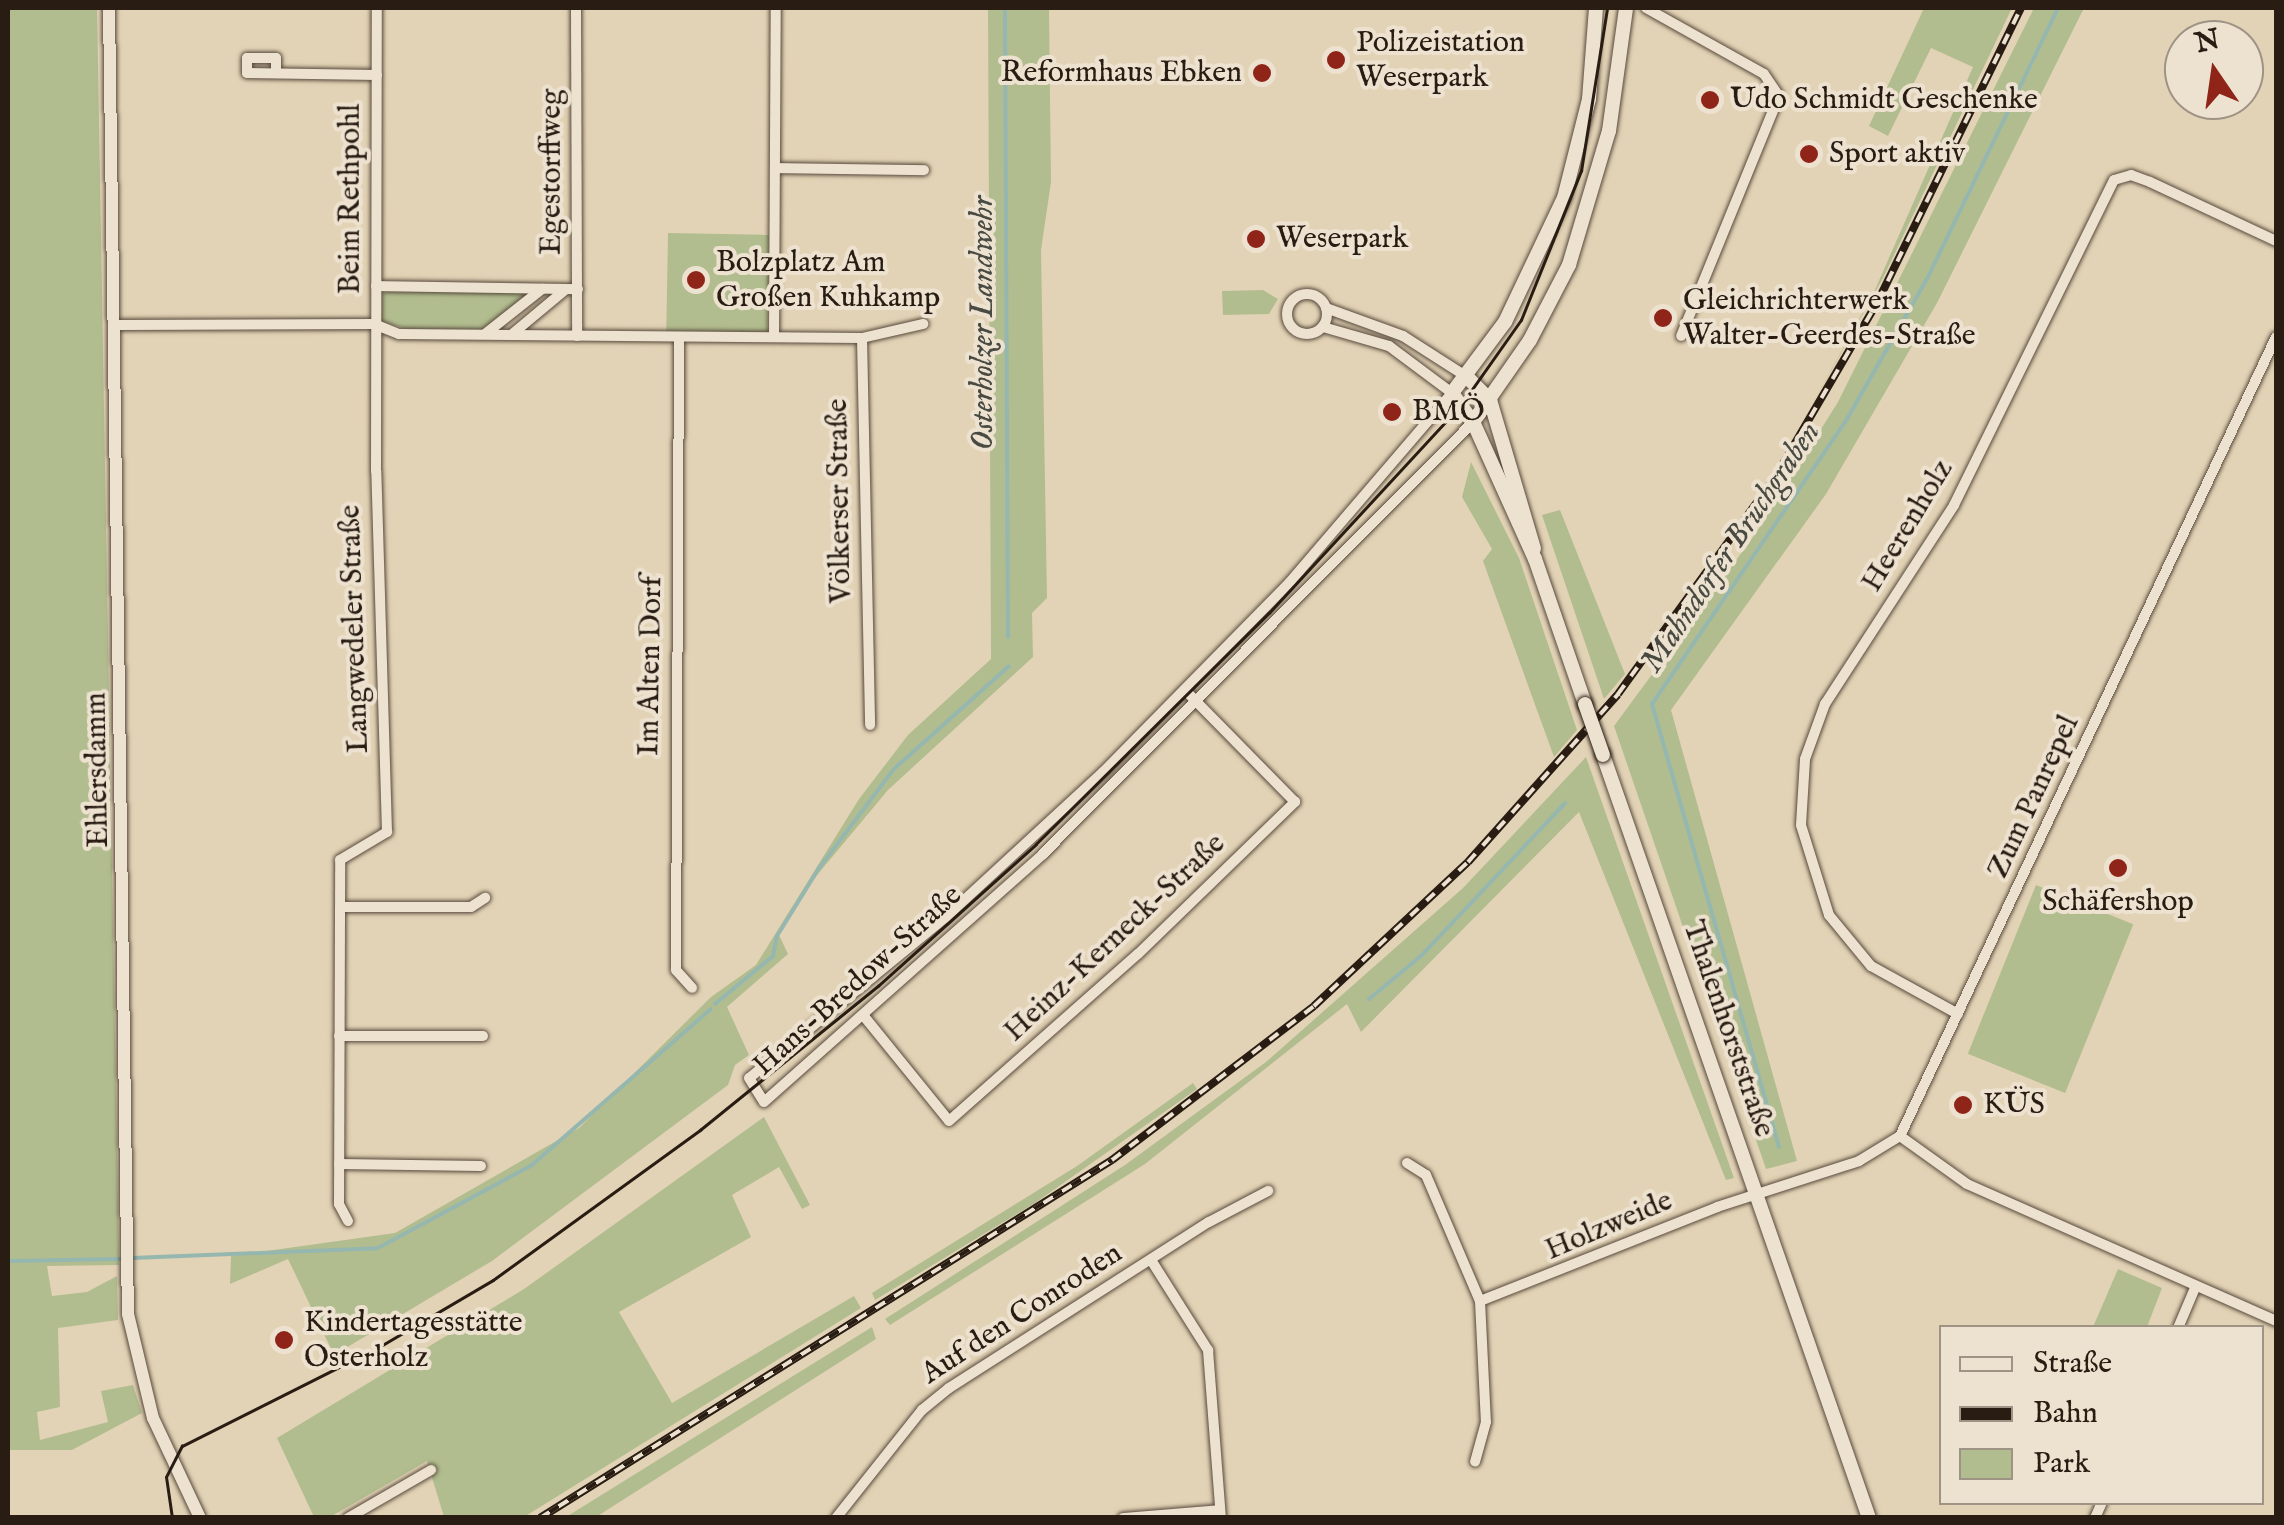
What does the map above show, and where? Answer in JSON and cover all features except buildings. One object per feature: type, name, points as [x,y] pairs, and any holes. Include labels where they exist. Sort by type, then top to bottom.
[{"type":"main road","name":"Hans-Bredow-Straße","points":[[1452,394],[1468,377],[1529,278],[1564,198],[1589,99],[1596,8]]},
{"type":"main road","name":"Hans-Bredow-Straße","points":[[1473,422],[1557,293],[1579,236],[1609,131],[1626,8]]},
{"type":"main road","points":[[1468,377],[1490,400]]},
{"type":"main road","name":"Thalenhorststraße","points":[[1452,394],[1473,422],[1536,559]]},
{"type":"main road","name":"Thalenhorststraße","points":[[1490,400],[1536,559],[1585,704],[1869,1518]]},
{"type":"street","name":"Ehlersdamm","points":[[109,8],[117,325],[128,1314],[152,1414],[200,1518]]},
{"type":"street","name":"Beim Rethpohl","points":[[374,324],[377,8]]},
{"type":"street","name":"Egestorffweg","points":[[576,8],[572,289],[577,336]]},
{"type":"street","points":[[774,338],[776,8]]},
{"type":"street","points":[[1646,8],[1764,74],[1779,96],[1681,336]]},
{"type":"street","name":"Beim Rethpohl","points":[[276,73],[376,75]]},
{"type":"street","points":[[775,168],[924,170]]},
{"type":"street","name":"Heerenholz","points":[[1958,1014],[1870,966],[1829,915],[1802,825],[1806,759],[1825,704],[1954,505],[2114,180],[2131,175],[2150,182],[2276,241]]},
{"type":"street","points":[[376,286],[572,289]]},
{"type":"street","points":[[484,334],[542,288]]},
{"type":"street","points":[[511,335],[572,289]]},
{"type":"street","points":[[1452,394],[1389,346],[1323,327],[1301,334],[1288,312],[1296,298],[1309,294],[1326,308],[1404,336],[1468,377]]},
{"type":"street","points":[[1323,327],[1326,308]]},
{"type":"street","points":[[117,325],[374,324],[399,334],[862,338],[923,324]]},
{"type":"street","name":"Langwedeler Straße","points":[[348,1221],[339,1204],[340,860],[386,832],[374,324]]},
{"type":"street","name":"Zum Panrepel","points":[[1900,1136],[2276,337]]},
{"type":"street","name":"Im Alten Dorf","points":[[679,338],[676,970],[692,988]]},
{"type":"street","name":"Völkerser Straße","points":[[862,338],[870,725]]},
{"type":"street","name":"Hans-Bredow-Straße","points":[[1452,394],[1327,542],[1185,690],[946,917],[750,1078],[764,1102],[864,1015],[1199,704],[1473,422]]},
{"type":"street","name":"Heinz-Kerneck-Straße","points":[[864,1015],[950,1121],[1138,954],[1295,802],[1185,690]]},
{"type":"street","points":[[340,907],[471,908],[485,898]]},
{"type":"street","points":[[339,1036],[483,1036]]},
{"type":"street","points":[[1757,1193],[1859,1160],[1900,1136],[1966,1184],[2276,1321]]},
{"type":"street","points":[[1407,1163],[1426,1174],[1462,1248],[1480,1301],[1486,1422],[1474,1462]]},
{"type":"street","points":[[339,1164],[481,1166]]},
{"type":"street","name":"Auf den Conroden","points":[[836,1518],[922,1410],[1151,1260],[1268,1191]]},
{"type":"street","name":"Holzweide","points":[[1480,1301],[1757,1193]]},
{"type":"street","points":[[1124,1518],[1220,1514],[1208,1350],[1151,1260]]},
{"type":"street","points":[[2179,1325],[2195,1288]]},
{"type":"street","points":[[348,1518],[431,1470]]},
{"type":"green space","points":[[8,8],[97,8],[119,1265],[47,1266],[52,1296],[87,1292],[117,1276],[118,1320],[58,1328],[60,1407],[37,1412],[40,1440],[108,1422],[101,1391],[133,1385],[142,1413],[72,1450],[8,1450]]},
{"type":"green space","points":[[988,8],[1049,8],[1051,182],[1041,250],[1047,598],[1032,613],[1033,657],[888,790],[813,880],[779,935],[788,954],[727,1007],[749,1055],[735,1065],[728,1085],[492,1261],[334,1355],[288,1259],[230,1284],[231,1256],[395,1233],[579,1128],[711,997],[756,965],[859,799],[908,735],[991,659]]},
{"type":"green space","points":[[1924,8],[2012,8],[1883,278],[1809,410],[1874,292],[1973,67],[1931,48],[1888,136],[1869,126]]},
{"type":"green space","points":[[2034,8],[2084,8],[1937,303],[1826,494],[1671,710],[1797,1161],[1766,1169],[1614,726],[1756,533],[1838,402]]},
{"type":"green space","points":[[668,233],[769,235],[767,333],[666,331]]},
{"type":"green space","points":[[1263,290],[1278,299],[1269,314],[1223,315],[1222,291]]},
{"type":"green space","points":[[388,291],[529,293],[483,329],[410,330],[381,321],[382,295]]},
{"type":"green space","points":[[1471,462],[1519,558],[1577,730],[1554,757],[1483,561],[1492,549],[1462,497]]},
{"type":"green space","points":[[1560,510],[1625,674],[1604,699],[1542,515]]},
{"type":"green space","points":[[1586,757],[1734,1178],[1726,1180],[1579,812],[1361,1032],[1347,1004],[1145,1164],[890,1325],[885,1319],[1125,1165],[1266,1062],[1463,888]]},
{"type":"green space","points":[[2036,885],[2133,924],[2065,1093],[1968,1054]]},
{"type":"green space","points":[[1193,1083],[1197,1089],[1035,1203],[875,1300],[872,1293],[1077,1166]]},
{"type":"green space","points":[[764,1117],[810,1205],[802,1209],[779,1167],[732,1195],[751,1237],[619,1312],[672,1403],[854,1296],[861,1308],[524,1517],[444,1517],[427,1461],[330,1517],[314,1517],[277,1438],[524,1289]]},
{"type":"green space","points":[[2118,1269],[2162,1288],[2148,1325],[2094,1325]]},
{"type":"green space","points":[[872,1327],[876,1339],[596,1517],[566,1517]]},
{"type":"waterway","name":"Osterholzer Landwehr","points":[[1005,8],[1008,637]]},
{"type":"waterway","name":"Mahndorfer Bruchgraben","points":[[1779,1147],[1652,704],[1847,419],[1928,277],[2058,8]]},
{"type":"waterway","name":"Osterholzer Landwehr","points":[[715,1004],[773,956],[777,936],[819,868],[894,769],[1009,666]]},
{"type":"waterway","points":[[1369,999],[1421,956],[1565,803]]},
{"type":"waterway","name":"Osterholzer Landwehr","points":[[133,1258],[378,1248],[532,1165],[711,1009]]},
{"type":"waterway","name":"Osterholzer Landwehr","points":[[8,1261],[120,1259]]},
{"type":"tram line","points":[[172,1518],[166,1477],[182,1446],[379,1347],[493,1280],[700,1130],[878,986],[1036,844],[1269,613],[1461,405],[1521,320],[1581,171],[1607,8]]},
{"type":"railway","points":[[540,1518],[1112,1160],[1314,1006],[1468,862],[1618,694],[1777,474],[1878,301],[2021,8]]},
{"type":"place","name":"Polizeistation Weserpark","points":[[1336,60]]},
{"type":"place","name":"Reformhaus Ebken","points":[[1262,73]]},
{"type":"place","name":"Udo Schmidt Geschenke","points":[[1710,100]]},
{"type":"place","name":"Sport aktiv","points":[[1809,154]]},
{"type":"place","name":"Weserpark","points":[[1256,239]]},
{"type":"place","name":"Bolzplatz Am Großen Kuhkamp","points":[[696,280]]},
{"type":"place","name":"Gleichrichterwerk Walter-Geerdes-Straße","points":[[1663,318]]},
{"type":"place","name":"BMÖ","points":[[1392,412]]},
{"type":"place","name":"Schäfershop","points":[[2118,868]]},
{"type":"place","name":"KÜS","points":[[1963,1105]]},
{"type":"place","name":"Kindertagesstätte Osterholz","points":[[284,1340]]}]
